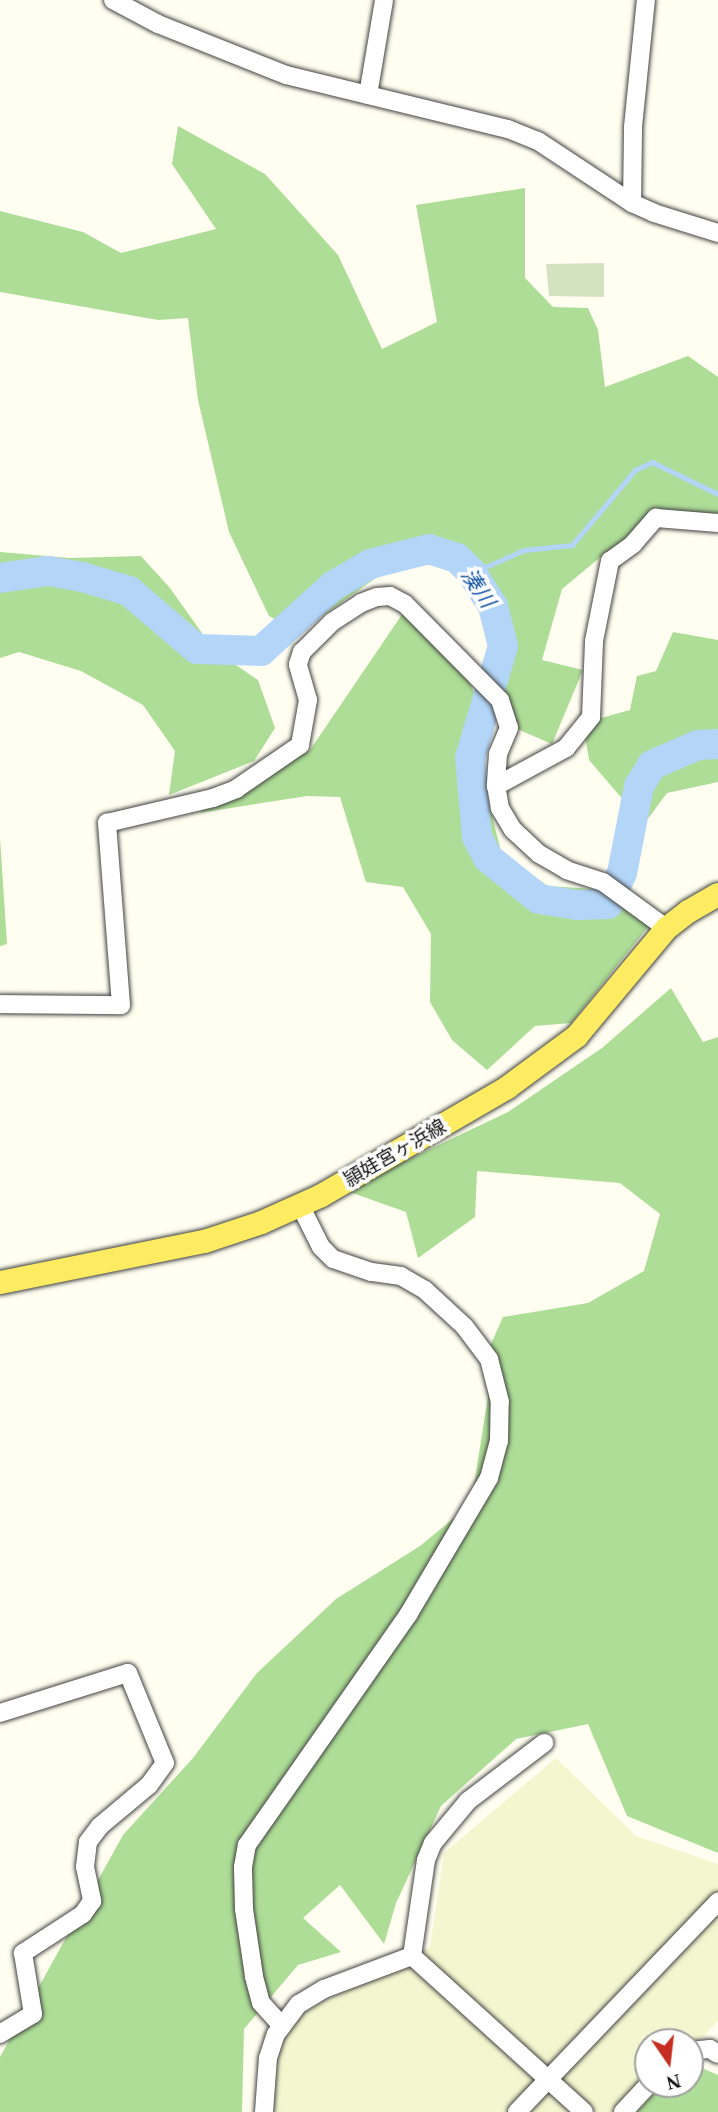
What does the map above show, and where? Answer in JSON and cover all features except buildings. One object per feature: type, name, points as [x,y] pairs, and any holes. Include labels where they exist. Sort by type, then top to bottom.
[{"type":"main road","name":"頴娃宮ヶ浜線","points":[[0,1282],[204,1241],[261,1223],[300,1205],[507,1087],[576,1036],[666,928],[688,911],[718,894]]},
{"type":"street","points":[[113,0],[158,24],[286,75],[508,129],[538,141],[632,203],[654,213],[718,233]]},
{"type":"street","points":[[368,94],[384,0]]},
{"type":"street","points":[[632,203],[633,127],[646,0]]},
{"type":"street","points":[[496,786],[566,748],[591,717],[594,641],[610,561],[633,544],[656,518],[718,523]]},
{"type":"street","points":[[0,1004],[121,1005],[107,823],[213,798],[236,789],[300,745],[308,700],[298,664],[302,652],[332,622],[361,603],[377,597],[390,596],[405,604],[500,700],[509,728],[498,754],[496,786],[500,808],[513,830],[530,846],[567,870],[603,882],[624,895],[666,928]]},
{"type":"street","points":[[282,2026],[261,2003],[254,1976],[244,1909],[243,1867],[247,1845],[408,1615],[489,1478],[499,1441],[500,1402],[489,1359],[464,1326],[425,1290],[401,1276],[371,1272],[333,1259],[321,1247],[300,1205]]},
{"type":"street","points":[[0,1713],[128,1673],[165,1763],[149,1785],[100,1826],[88,1842],[85,1867],[92,1901],[83,1914],[23,1953],[33,2014],[0,2034]]},
{"type":"street","points":[[412,1956],[426,1860],[433,1843],[468,1801],[544,1743]]},
{"type":"street","points":[[517,2112],[718,1902]]},
{"type":"street","points":[[264,2112],[268,2058],[282,2026],[299,2004],[324,1989],[412,1956]]},
{"type":"street","points":[[412,1956],[584,2112]]},
{"type":"street","points":[[623,2112],[636,2098]]},
{"type":"green space","points":[[178,126],[265,174],[338,255],[382,349],[437,322],[416,205],[525,188],[525,278],[553,307],[588,308],[598,330],[605,387],[688,356],[718,377],[718,521],[674,514],[603,555],[562,589],[542,660],[583,670],[552,744],[510,726],[480,612],[458,560],[386,571],[299,632],[269,616],[229,532],[198,400],[188,318],[158,320],[0,292],[0,211],[83,232],[121,253],[216,229],[172,164]]},
{"type":"green space","points":[[604,263],[604,297],[549,296],[546,264]]},
{"type":"green space","points":[[0,552],[70,558],[141,556],[170,588],[214,650],[258,680],[275,728],[254,761],[169,795],[175,751],[143,705],[81,671],[19,652],[0,658]]},
{"type":"green space","points":[[403,613],[463,669],[485,715],[485,788],[502,855],[548,886],[609,890],[659,913],[571,1023],[535,1026],[487,1070],[452,1040],[430,1002],[431,934],[403,887],[366,882],[340,797],[307,796],[199,813],[310,750]]},
{"type":"green space","points":[[673,632],[718,640],[718,782],[667,793],[644,824],[589,760],[583,723],[630,710],[637,676],[656,671]]},
{"type":"green space","points":[[0,838],[7,944],[0,946]]},
{"type":"green space","points":[[671,988],[703,1042],[718,1037],[718,1853],[627,1816],[588,1724],[516,1739],[441,1806],[396,1903],[384,1944],[340,1885],[303,1918],[341,1952],[298,1965],[244,2029],[242,2112],[0,2112],[0,2057],[123,1835],[193,1758],[257,1673],[336,1599],[420,1546],[471,1504],[489,1390],[487,1353],[503,1317],[588,1303],[644,1271],[660,1214],[620,1183],[477,1171],[475,1217],[418,1258],[406,1212],[344,1190],[508,1112],[602,1048]]},
{"type":"green space","points":[[556,1758],[636,1836],[718,1864],[718,2021],[704,2036],[704,2028],[634,2028],[634,2098],[638,2098],[629,2112],[257,2112],[263,2033],[430,1947],[444,1853]]},
{"type":"green space","points":[[704,2069],[718,2075],[718,2112],[637,2112],[650,2098],[704,2098]]},
{"type":"waterway","points":[[472,573],[524,550],[572,545],[635,470],[652,462],[718,494]]},
{"type":"waterway","name":"湊川","points":[[0,578],[48,571],[82,577],[129,591],[197,649],[261,651],[333,586],[370,564],[429,549],[457,558],[472,573],[493,606],[503,646],[470,758],[477,837],[488,858],[539,899],[577,905],[608,904],[622,873],[639,786],[652,765],[698,745],[718,744]]}]
